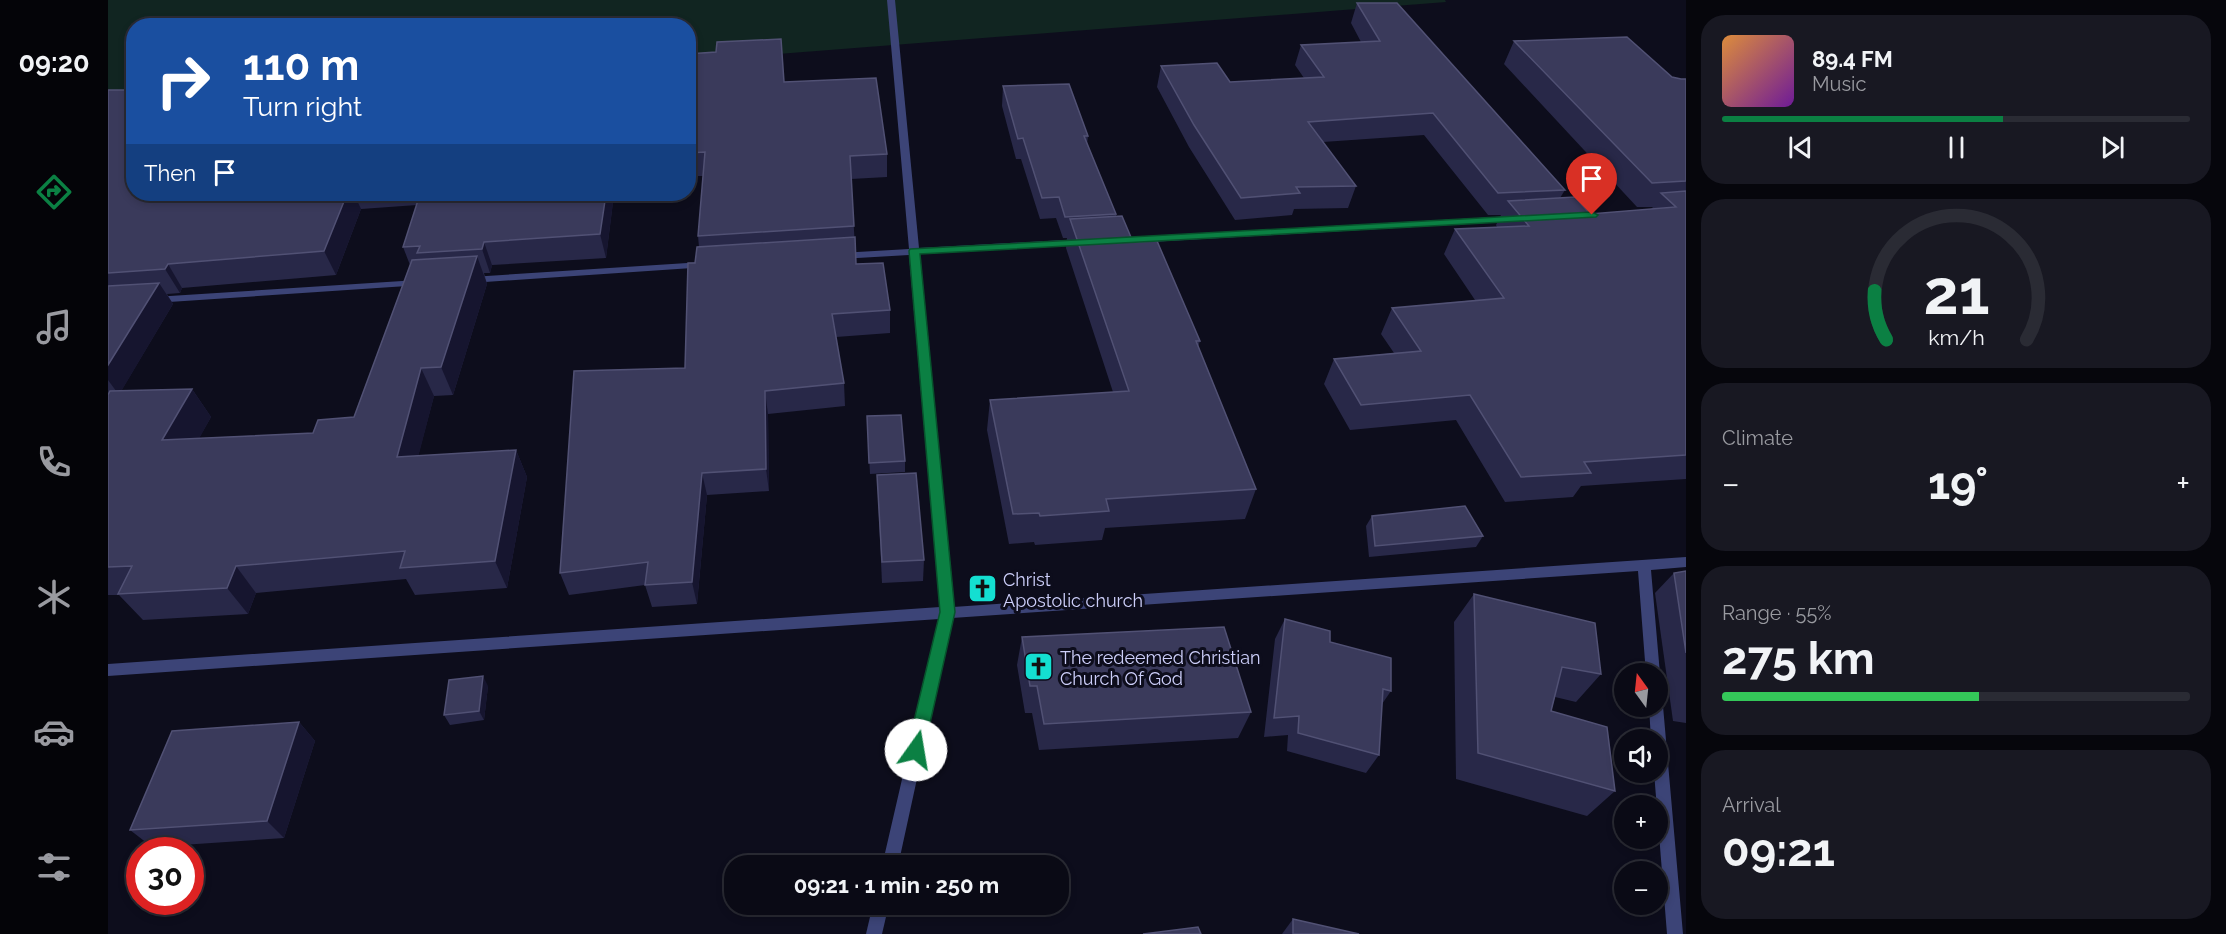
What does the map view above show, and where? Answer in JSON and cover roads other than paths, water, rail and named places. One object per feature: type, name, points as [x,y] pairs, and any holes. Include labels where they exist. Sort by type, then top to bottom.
[{"type":"street","points":[[891,0],[947,612],[892,855]]},
{"type":"street","points":[[1104,241],[1520,219]]},
{"type":"street","points":[[831,257],[1092,242]]},
{"type":"street","points":[[464,280],[713,264]]},
{"type":"street","points":[[144,301],[428,282]]},
{"type":"street","points":[[108,669],[1686,562]]},
{"type":"street","points":[[1644,566],[1652,663]]},
{"type":"street","points":[[1657,717],[1675,934]]},
{"type":"street","points":[[874,934],[878,915]]},
{"type":"place","name":"Christ Apostolic church","points":[[982,589]]},
{"type":"place","name":"The redeemed Christian Church Of God","points":[[1039,667]]}]
